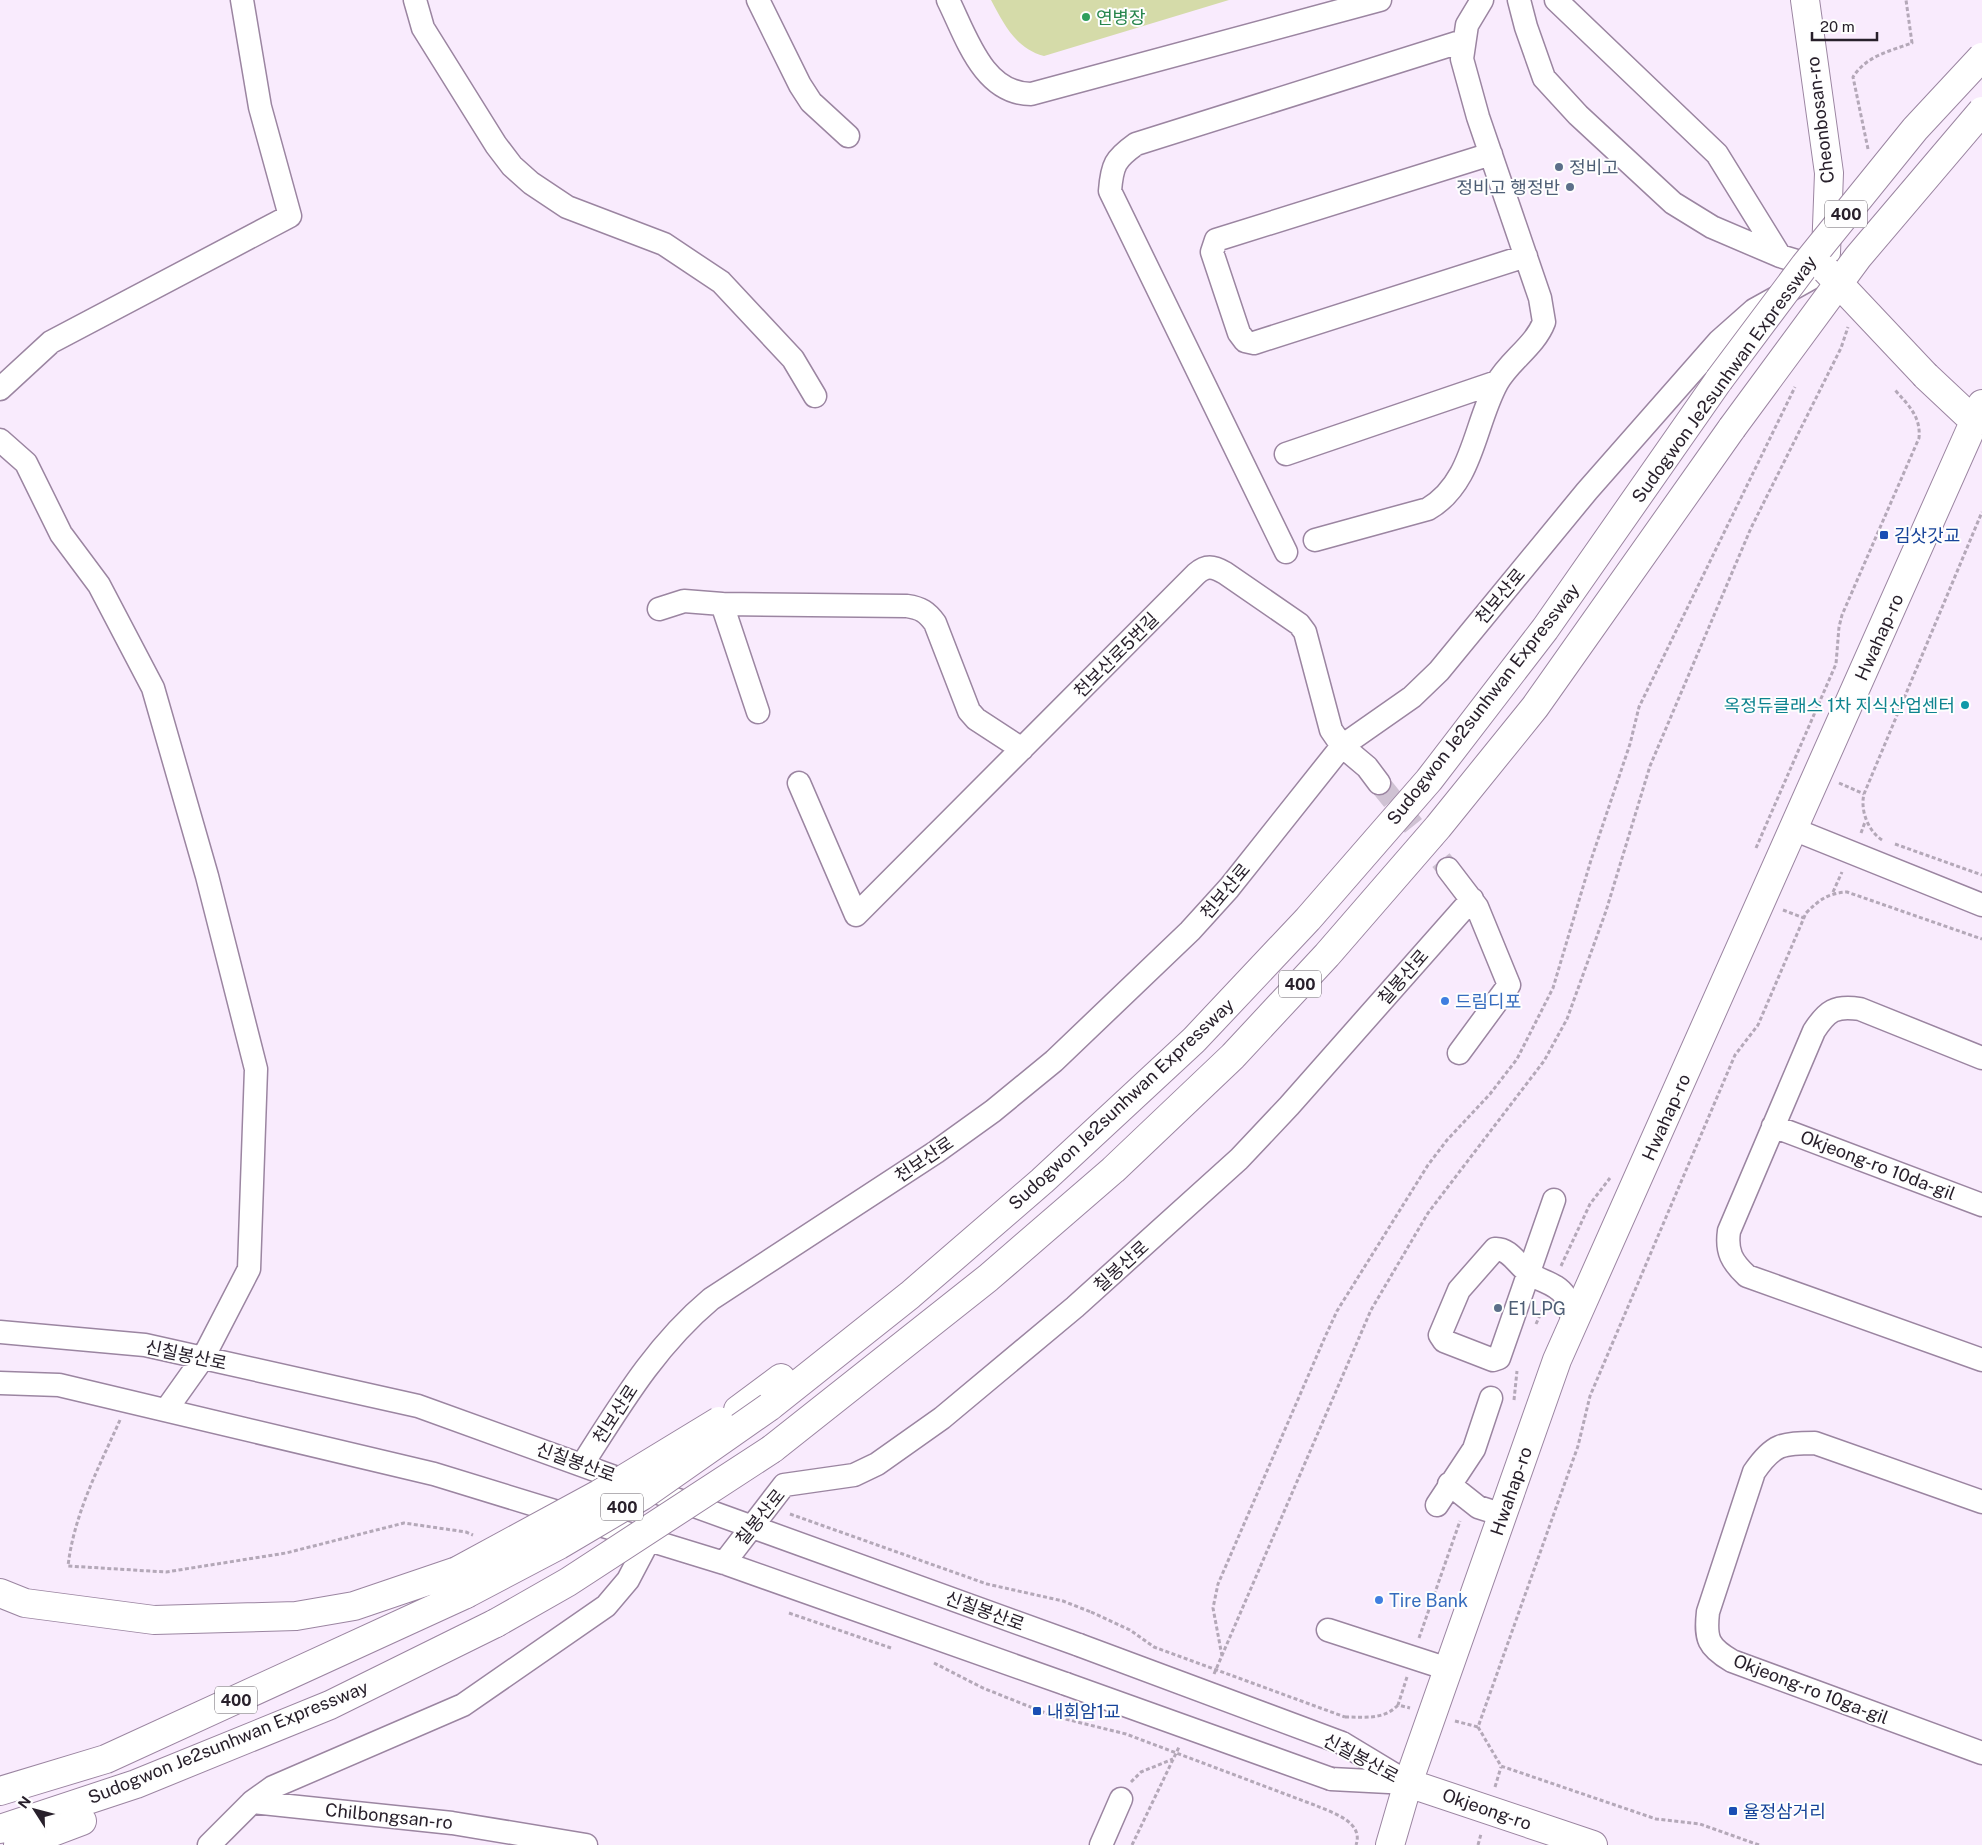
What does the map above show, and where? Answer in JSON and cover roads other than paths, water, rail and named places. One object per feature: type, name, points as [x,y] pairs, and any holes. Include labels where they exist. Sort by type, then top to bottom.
[{"type":"main road","name":"Cheonbosan-ro","points":[[1805,0],[1829,173],[1826,270]]},
{"type":"main road","name":"Sudogwon Je2sunhwan Expressway","points":[[0,1791],[106,1759],[461,1583],[558,1544],[642,1496],[769,1407],[910,1296],[1042,1181],[1194,1040],[1308,919],[1429,780],[1545,629],[1719,380],[1805,265],[1915,129],[1982,57]]},
{"type":"main road","name":"Sudogwon Je2sunhwan Expressway","points":[[0,1829],[136,1784],[330,1705],[496,1623],[568,1582],[772,1449],[995,1271],[1113,1170],[1234,1056],[1328,955],[1438,827],[1535,707],[1732,428],[1858,257],[1982,111]]},
{"type":"main road","points":[[1826,270],[1926,376],[1979,417]]},
{"type":"main road","name":"Hwahap-ro","points":[[1390,1845],[1408,1783],[1557,1360],[1979,417]]},
{"type":"main road","points":[[0,1593],[24,1603],[154,1620],[296,1616],[354,1606],[461,1583],[599,1494],[738,1410],[820,1350],[910,1296]]},
{"type":"main road","points":[[18,1845],[152,1795],[330,1705]]},
{"type":"main road","name":"Okjeong-ro","points":[[1408,1783],[1593,1845]]},
{"type":"street","points":[[0,389],[51,342],[290,216],[260,107],[242,0]]},
{"type":"street","points":[[415,0],[423,28],[496,145],[512,166],[532,183],[567,207],[664,244],[721,282],[793,359],[815,396]]},
{"type":"street","points":[[758,0],[811,102],[848,136]]},
{"type":"street","points":[[948,0],[980,64],[992,78],[1018,94],[1031,94],[1380,0]]},
{"type":"street","points":[[1315,540],[1428,509],[1439,502],[1448,493],[1471,452],[1497,382],[1544,322],[1540,298],[1491,154],[1462,59],[1463,41],[1467,25],[1482,0]]},
{"type":"street","points":[[1519,0],[1526,28],[1544,78],[1565,102],[1673,203],[1712,227],[1780,256],[1826,270]]},
{"type":"street","points":[[1556,0],[1717,154],[1780,256]]},
{"type":"street","points":[[1286,552],[1110,190],[1112,171],[1119,156],[1136,144],[1463,41]]},
{"type":"street","points":[[1491,154],[1216,240],[1212,252],[1238,333],[1245,341],[1254,343],[1526,256]]},
{"type":"street","name":"천보산로","points":[[582,1465],[638,1377],[661,1347],[690,1316],[711,1299],[936,1152],[993,1111],[1054,1061],[1190,931],[1229,888],[1342,746],[1412,697],[1438,671],[1587,491],[1731,329],[1754,310],[1826,270]]},
{"type":"street","points":[[1286,454],[1497,382]]},
{"type":"street","points":[[0,440],[26,463],[61,534],[99,585],[153,688],[207,876],[256,1069],[248,1269],[204,1358],[166,1410]]},
{"type":"street","name":"천보산로5번길","points":[[799,783],[856,915],[1196,574],[1208,567],[1216,567],[1224,572],[1299,624],[1305,632],[1332,730],[1342,746]]},
{"type":"street","points":[[659,609],[684,601],[722,604],[907,606],[921,608],[929,614],[934,624],[969,711],[976,720],[1022,749]]},
{"type":"street","points":[[722,604],[758,712]]},
{"type":"street","points":[[1342,746],[1367,767],[1379,783]]},
{"type":"street","points":[[1793,829],[1982,905]]},
{"type":"street","points":[[1448,869],[1472,899],[1483,920],[1509,985],[1459,1053]]},
{"type":"street","name":"칠봉산로","points":[[724,1563],[751,1525],[784,1485],[854,1475],[876,1464],[942,1418],[1075,1307],[1239,1158],[1289,1106],[1472,899]]},
{"type":"street","points":[[1982,1058],[1860,1009],[1845,1007],[1832,1010],[1814,1031],[1729,1231],[1728,1249],[1735,1265],[1747,1276],[1982,1360]]},
{"type":"street","name":"Okjeong-ro 10da-gil","points":[[1773,1126],[1982,1205]]},
{"type":"street","points":[[1554,1200],[1538,1278],[1497,1360],[1442,1339],[1440,1332],[1459,1290],[1495,1249],[1506,1252],[1538,1278],[1564,1294],[1570,1306],[1573,1326]]},
{"type":"street","points":[[1538,1278],[1561,1283],[1579,1278],[1602,1260]]},
{"type":"street","name":"신칠봉산로","points":[[0,1332],[145,1345],[418,1406],[751,1525],[1342,1744],[1408,1783]]},
{"type":"street","name":"신칠봉산로","points":[[0,1383],[59,1385],[434,1474],[724,1563],[1331,1779],[1408,1783]]},
{"type":"street","points":[[1437,1505],[1449,1484],[1474,1449],[1491,1398]]},
{"type":"street","name":"Okjeong-ro 10ga-gil","points":[[1982,1502],[1815,1443],[1790,1443],[1767,1453],[1754,1472],[1708,1612],[1706,1634],[1716,1652],[1732,1661],[1982,1753]]},
{"type":"street","points":[[1449,1484],[1478,1507],[1503,1515]]},
{"type":"street","points":[[209,1845],[252,1802],[273,1787],[464,1704],[606,1606],[628,1580],[649,1540]]},
{"type":"street","points":[[1328,1630],[1448,1669]]},
{"type":"street","points":[[1101,1845],[1121,1799]]},
{"type":"street","name":"Chilbongsan-ro","points":[[252,1802],[452,1822],[586,1845]]},
{"type":"tunnel","points":[[1379,783],[1448,869]]},
{"type":"place","name":"연병장","points":[[1086,17]]},
{"type":"place","name":"정비고","points":[[1559,167]]},
{"type":"place","name":"정비고 행정반","points":[[1570,187]]},
{"type":"place","name":"김삿갓교","points":[[1884,535]]},
{"type":"place","name":"옥정듀클래스 1차 지식산업센터","points":[[1965,705]]},
{"type":"place","name":"드림디포","points":[[1445,1001]]},
{"type":"place","name":"E1 LPG","points":[[1498,1308]]},
{"type":"place","name":"Tire Bank","points":[[1379,1600]]},
{"type":"place","name":"내회암1교","points":[[1037,1711]]},
{"type":"place","name":"율정삼거리","points":[[1733,1811]]}]
